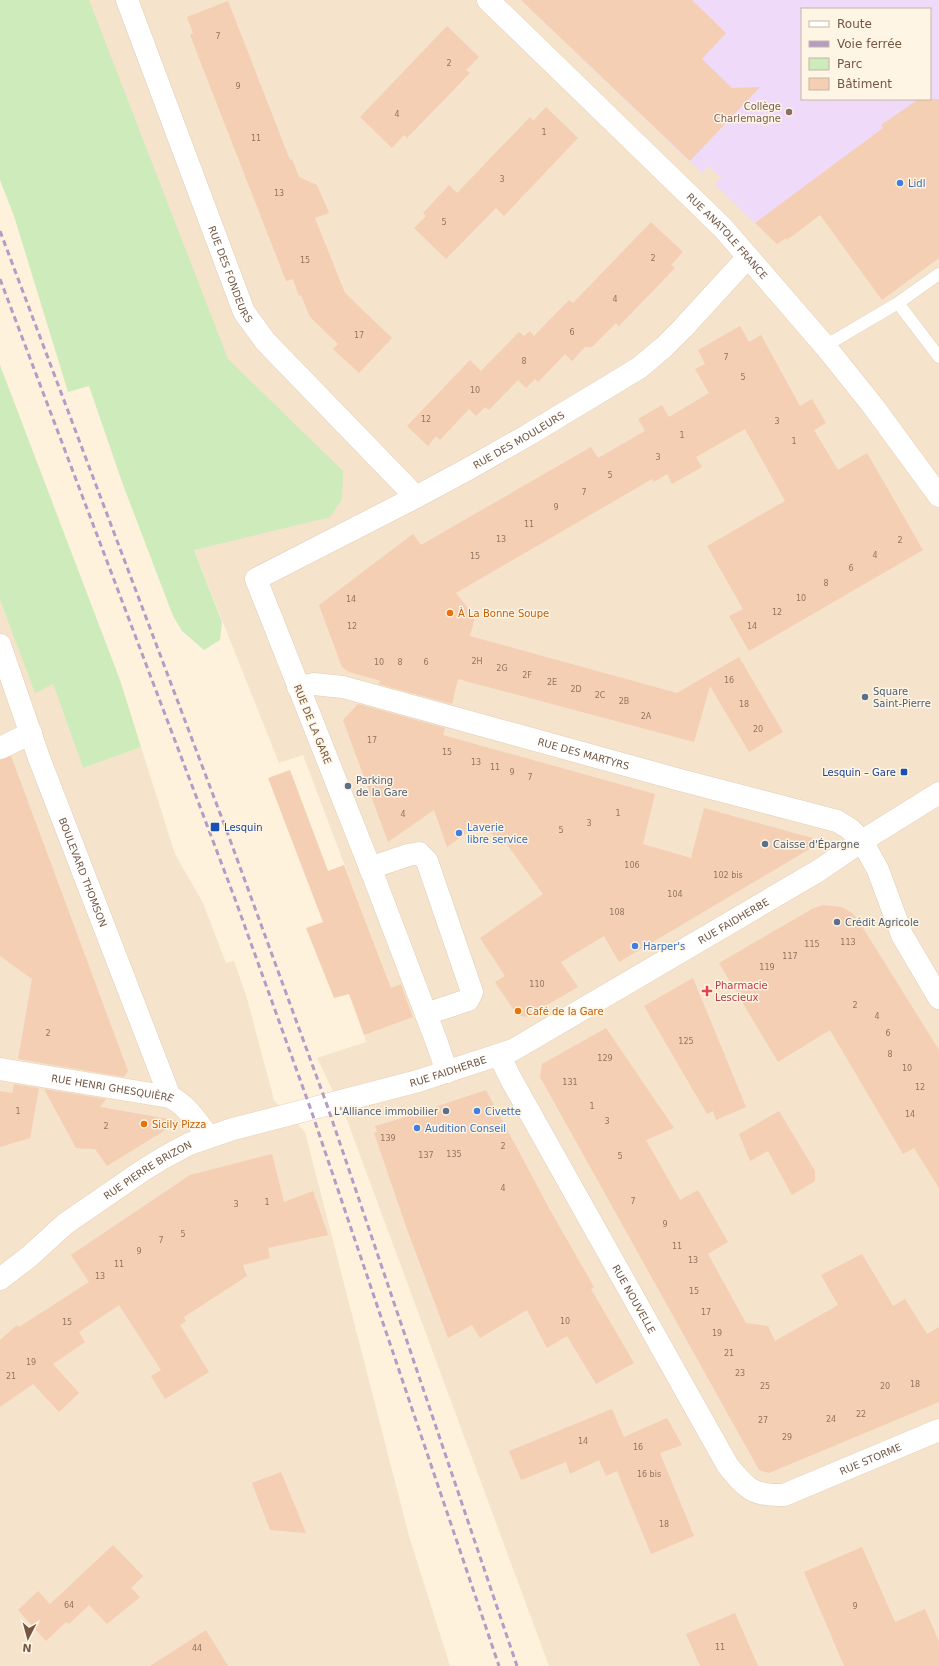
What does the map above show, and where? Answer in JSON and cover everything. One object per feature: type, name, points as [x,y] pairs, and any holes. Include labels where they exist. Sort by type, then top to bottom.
[{"type":"street","name":"RUE DES FONDEURS","points":[[127,0],[244,312],[266,341],[416,497]]},
{"type":"street","name":"RUE ANATOLE FRANCE","points":[[488,0],[722,228],[825,346],[873,406],[939,496]]},
{"type":"street","name":"RUE DES MOULEURS","points":[[256,579],[416,497],[528,435],[639,368],[664,347],[683,328],[748,257]]},
{"type":"street","name":"RUE DE LA GARE","points":[[256,579],[370,868],[447,1072]]},
{"type":"street","name":"BOULEVARD THOMSON","points":[[0,645],[39,758],[170,1097]]},
{"type":"street","name":"RUE DES MARTYRS","points":[[298,687],[314,684],[343,687],[680,780],[837,820],[850,829],[862,841],[878,870],[902,935],[939,998]]},
{"type":"street","points":[[0,748],[31,733]]},
{"type":"street","name":"RUE FAIDHERBE","points":[[319,1107],[447,1072],[513,1050],[818,871],[862,841],[939,793]]},
{"type":"street","points":[[370,868],[408,855],[419,853],[427,861],[472,992],[468,1000],[426,1014]]},
{"type":"street","name":"RUE NOUVELLE","points":[[499,1055],[512,1081],[728,1466],[741,1482],[754,1492],[768,1495],[784,1495],[803,1488]]},
{"type":"street","name":"RUE HENRI GHESQUIÈRE","points":[[0,1069],[170,1097],[186,1107],[209,1137]]},
{"type":"street","name":"RUE PIERRE BRIZON","points":[[0,1279],[30,1256],[65,1224],[142,1171],[182,1148],[233,1129],[319,1107]]},
{"type":"street","name":"RUE STORME","points":[[803,1488],[939,1430]]},
{"type":"lane","points":[[825,346],[898,303],[939,274]]},
{"type":"lane","points":[[898,303],[939,357]]},
{"type":"shaded area","points":[[9,0],[939,0],[939,1666],[549,1666],[347,1120],[317,1058],[366,1042],[364,1035],[413,1016],[401,984],[391,988],[303,755],[279,763],[194,550]]},
{"type":"shaded area","name":"Collège Charlemagne","points":[[521,0],[939,0],[939,126],[777,244],[715,185],[721,177],[709,166],[702,173]]},
{"type":"shaded area","points":[[0,600],[35,692],[53,684],[83,768],[141,747],[175,854],[203,903],[226,963],[234,961],[246,995],[274,1100],[305,1132],[409,1536],[450,1666],[0,1666]]},
{"type":"green space","points":[[0,0],[89,0],[228,359],[343,471],[342,499],[330,517],[194,550],[222,622],[220,640],[204,650],[182,631],[173,616],[122,482],[89,386],[68,392],[14,216],[0,180]]},
{"type":"green space","points":[[0,365],[120,680],[141,747],[83,768],[53,684],[35,693],[0,600]]},
{"type":"building","points":[[521,0],[692,0],[726,33],[702,59],[732,88],[760,87],[690,161]]},
{"type":"building","points":[[228,1],[290,160],[292,159],[299,177],[317,185],[329,213],[315,218],[345,293],[392,338],[359,373],[333,349],[338,344],[310,317],[301,295],[299,296],[293,279],[286,281],[190,35],[193,33],[187,17]]},
{"type":"building","points":[[447,26],[479,57],[466,70],[470,73],[407,138],[404,135],[392,148],[360,117]]},
{"type":"building","points":[[939,99],[939,258],[882,300],[820,215],[787,240],[786,238],[777,244],[755,223],[883,128],[881,125],[918,100]]},
{"type":"building","points":[[546,107],[578,138],[504,216],[496,208],[446,259],[414,228],[426,216],[423,213],[449,185],[457,193],[530,117],[533,121]]},
{"type":"building","points":[[651,222],[683,252],[671,265],[675,268],[619,326],[616,323],[592,347],[585,347],[572,361],[565,354],[538,382],[535,379],[526,388],[518,380],[489,410],[485,407],[476,416],[469,409],[440,440],[436,436],[428,446],[407,426],[470,360],[481,371],[519,332],[524,336],[530,331],[534,336],[569,300],[573,303]]},
{"type":"building","points":[[740,326],[749,342],[761,335],[800,406],[812,399],[826,423],[814,430],[838,470],[867,453],[923,550],[749,651],[729,616],[743,609],[707,546],[785,501],[745,429],[696,457],[702,467],[672,484],[667,474],[654,482],[652,479],[456,593],[475,617],[470,636],[677,693],[739,657],[783,732],[749,752],[710,686],[694,742],[458,679],[452,704],[378,684],[381,681],[349,672],[342,667],[319,605],[413,534],[421,545],[591,447],[598,458],[645,431],[638,419],[662,405],[669,417],[709,393],[695,369],[705,364],[698,350]]},
{"type":"building","points":[[358,704],[445,728],[443,735],[655,794],[643,844],[691,858],[704,808],[823,841],[619,962],[604,936],[561,962],[578,987],[526,1017],[517,1015],[495,982],[505,976],[480,938],[543,894],[506,843],[502,846],[482,822],[447,847],[434,810],[388,842],[343,720]]},
{"type":"building","points":[[11,756],[128,1071],[124,1077],[18,1059],[32,979],[0,956],[0,760]]},
{"type":"building","points":[[290,770],[328,871],[344,865],[391,988],[401,984],[413,1017],[364,1035],[349,994],[334,998],[306,928],[323,922],[268,778]]},
{"type":"building","points":[[823,905],[841,907],[851,912],[858,920],[939,1050],[939,1188],[914,1148],[903,1154],[830,1030],[778,1062],[719,963],[812,909]]},
{"type":"building","points":[[693,978],[746,1107],[716,1120],[713,1111],[707,1114],[644,1006]]},
{"type":"building","points":[[606,1028],[674,1128],[646,1140],[680,1200],[698,1190],[728,1242],[708,1254],[746,1323],[768,1326],[775,1341],[838,1305],[821,1275],[862,1254],[893,1306],[905,1299],[927,1334],[939,1327],[939,1402],[769,1473],[759,1470],[540,1077],[542,1064]]},
{"type":"building","points":[[14,1084],[39,1088],[30,1138],[0,1147],[0,1091],[12,1093]]},
{"type":"building","points":[[44,1089],[106,1099],[100,1107],[180,1121],[107,1166],[95,1149],[76,1148]]},
{"type":"building","points":[[486,1090],[550,1210],[594,1287],[591,1289],[634,1363],[596,1384],[567,1336],[547,1348],[527,1310],[480,1338],[472,1325],[448,1338],[408,1232],[374,1133],[377,1132],[375,1126]]},
{"type":"building","points":[[779,1111],[815,1171],[815,1181],[792,1195],[768,1151],[750,1161],[739,1134]]},
{"type":"building","points":[[272,1154],[284,1202],[313,1191],[328,1235],[268,1248],[270,1258],[243,1265],[247,1276],[184,1317],[186,1321],[180,1325],[209,1372],[165,1399],[151,1376],[161,1370],[119,1305],[79,1332],[85,1342],[53,1364],[79,1393],[59,1412],[33,1384],[0,1407],[0,1340],[17,1325],[19,1327],[89,1282],[71,1255],[190,1175]]},
{"type":"building","points":[[612,1409],[624,1437],[667,1418],[682,1445],[660,1453],[694,1536],[651,1554],[617,1471],[606,1476],[599,1460],[570,1474],[566,1462],[521,1480],[509,1451]]},
{"type":"building","points":[[281,1472],[306,1533],[270,1530],[252,1483]]},
{"type":"building","points":[[113,1545],[143,1576],[131,1588],[140,1597],[107,1624],[89,1605],[69,1624],[66,1622],[46,1641],[18,1610],[38,1591],[50,1604]]},
{"type":"building","points":[[862,1547],[895,1622],[925,1609],[939,1642],[939,1666],[844,1666],[804,1572]]},
{"type":"building","points":[[735,1613],[758,1666],[700,1666],[686,1634]]},
{"type":"building","points":[[206,1630],[228,1666],[150,1666]]},
{"type":"railway","points":[[0,231],[229,837],[327,1105],[517,1666]]},
{"type":"railway","points":[[0,279],[235,899],[311,1110],[499,1666]]},
{"type":"place","name":"Collège Charlemagne","points":[[789,112]]},
{"type":"place","name":"Lidl","points":[[900,183]]},
{"type":"place","name":"À La Bonne Soupe","points":[[450,613]]},
{"type":"place","name":"Square Saint-Pierre","points":[[865,697]]},
{"type":"place","name":"Lesquin – Gare","points":[[904,772]]},
{"type":"place","name":"Parking de la Gare","points":[[348,786]]},
{"type":"place","name":"Lesquin","points":[[215,827]]},
{"type":"place","name":"Laverie libre service","points":[[459,833]]},
{"type":"place","name":"Caisse d'Épargne","points":[[765,844]]},
{"type":"place","name":"Crédit Agricole","points":[[837,922]]},
{"type":"place","name":"Harper's","points":[[635,946]]},
{"type":"place","name":"Pharmacie Lescieux","points":[[707,991]]},
{"type":"place","name":"Café de la Gare","points":[[518,1011]]},
{"type":"place","name":"L'Alliance immobilier","points":[[446,1111]]},
{"type":"place","name":"Civette","points":[[477,1111]]},
{"type":"place","name":"Sicily Pizza","points":[[144,1124]]},
{"type":"place","name":"Audition Conseil","points":[[417,1128]]}]
